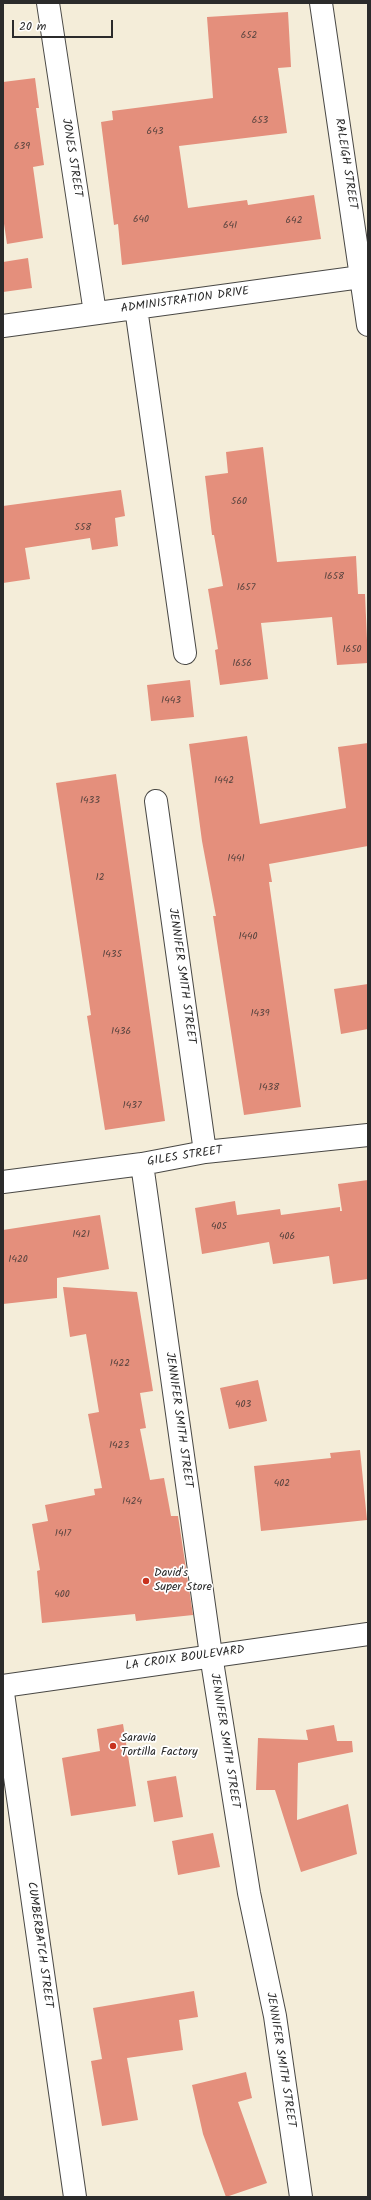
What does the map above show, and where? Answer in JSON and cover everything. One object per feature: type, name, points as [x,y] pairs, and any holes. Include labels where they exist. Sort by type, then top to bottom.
[{"type":"street","name":"JONES STREET","points":[[48,3],[95,313]]},
{"type":"street","name":"RALEIGH STREET","points":[[321,3],[365,276],[368,325]]},
{"type":"street","name":"ADMINISTRATION DRIVE","points":[[3,326],[365,276]]},
{"type":"street","points":[[136,308],[185,653]]},
{"type":"street","name":"JENNIFER SMITH STREET","points":[[156,801],[205,1152]]},
{"type":"street","name":"GILES STREET","points":[[3,1182],[142,1164],[205,1152],[368,1135]]},
{"type":"street","name":"JENNIFER SMITH STREET","points":[[142,1164],[211,1655],[249,1893],[274,2016],[301,2197]]},
{"type":"street","name":"LA CROIX BOULEVARD","points":[[3,1686],[211,1655],[368,1634]]},
{"type":"street","name":"CUMBERBATCH STREET","points":[[3,1693],[75,2197]]},
{"type":"building","points":[[288,12],[291,67],[278,68],[287,133],[179,146],[188,208],[247,200],[248,205],[314,195],[321,239],[122,265],[118,224],[114,225],[101,122],[113,120],[112,111],[213,98],[207,17]]},
{"type":"building","points":[[35,78],[39,108],[36,108],[44,165],[33,167],[43,238],[7,244],[3,217],[3,82]]},
{"type":"building","points":[[28,258],[32,288],[3,292],[3,262]]},
{"type":"building","points":[[263,447],[277,562],[356,556],[358,594],[365,594],[368,663],[337,665],[332,617],[261,623],[268,679],[220,685],[215,650],[218,649],[208,589],[223,586],[214,535],[212,535],[205,476],[228,473],[226,452]]},
{"type":"building","points":[[121,490],[125,516],[115,518],[118,546],[92,550],[90,538],[25,548],[30,579],[3,583],[3,506]]},
{"type":"building","points":[[190,680],[194,717],[151,721],[147,685]]},
{"type":"building","points":[[247,736],[260,824],[346,808],[338,747],[368,743],[368,846],[269,864],[272,882],[269,882],[301,1107],[244,1115],[213,916],[216,916],[202,841],[189,744]]},
{"type":"building","points":[[116,774],[165,1121],[105,1130],[87,1016],[91,1015],[56,783]]},
{"type":"building","points":[[368,984],[368,1029],[341,1034],[334,989]]},
{"type":"building","points":[[368,1180],[368,1279],[333,1284],[329,1256],[273,1264],[269,1242],[202,1254],[195,1208],[235,1201],[237,1215],[280,1209],[281,1215],[340,1207],[340,1211],[342,1211],[338,1184]]},
{"type":"building","points":[[100,1215],[109,1269],[57,1278],[57,1298],[3,1304],[3,1230]]},
{"type":"building","points":[[63,1287],[137,1292],[153,1391],[140,1393],[146,1428],[140,1429],[150,1480],[164,1478],[171,1516],[178,1516],[193,1615],[136,1621],[135,1614],[42,1623],[37,1571],[40,1570],[32,1524],[48,1521],[45,1505],[95,1495],[94,1489],[102,1488],[88,1414],[99,1412],[86,1334],[70,1337]]},
{"type":"building","points":[[258,1380],[267,1421],[229,1429],[220,1388]]},
{"type":"building","points":[[360,1450],[367,1520],[261,1531],[254,1466],[331,1458],[330,1453]]},
{"type":"building","points":[[123,1724],[136,1806],[71,1816],[62,1758],[100,1751],[97,1729]]},
{"type":"building","points":[[334,1725],[337,1741],[352,1741],[353,1752],[298,1763],[297,1820],[348,1804],[357,1854],[301,1872],[275,1790],[256,1790],[258,1738],[308,1740],[306,1730]]},
{"type":"building","points":[[176,1776],[183,1817],[154,1822],[147,1781]]},
{"type":"building","points":[[213,1833],[220,1867],[178,1875],[172,1841]]},
{"type":"building","points":[[194,1991],[198,2017],[179,2020],[183,2050],[127,2058],[138,2120],[102,2126],[91,2061],[102,2059],[93,2008]]},
{"type":"building","points":[[246,2072],[252,2098],[238,2102],[267,2183],[226,2197],[203,2134],[192,2085]]},
{"type":"place","name":"David's Super Store","points":[[146,1581]]},
{"type":"place","name":"Saravia Tortilla Factory","points":[[113,1746]]}]
